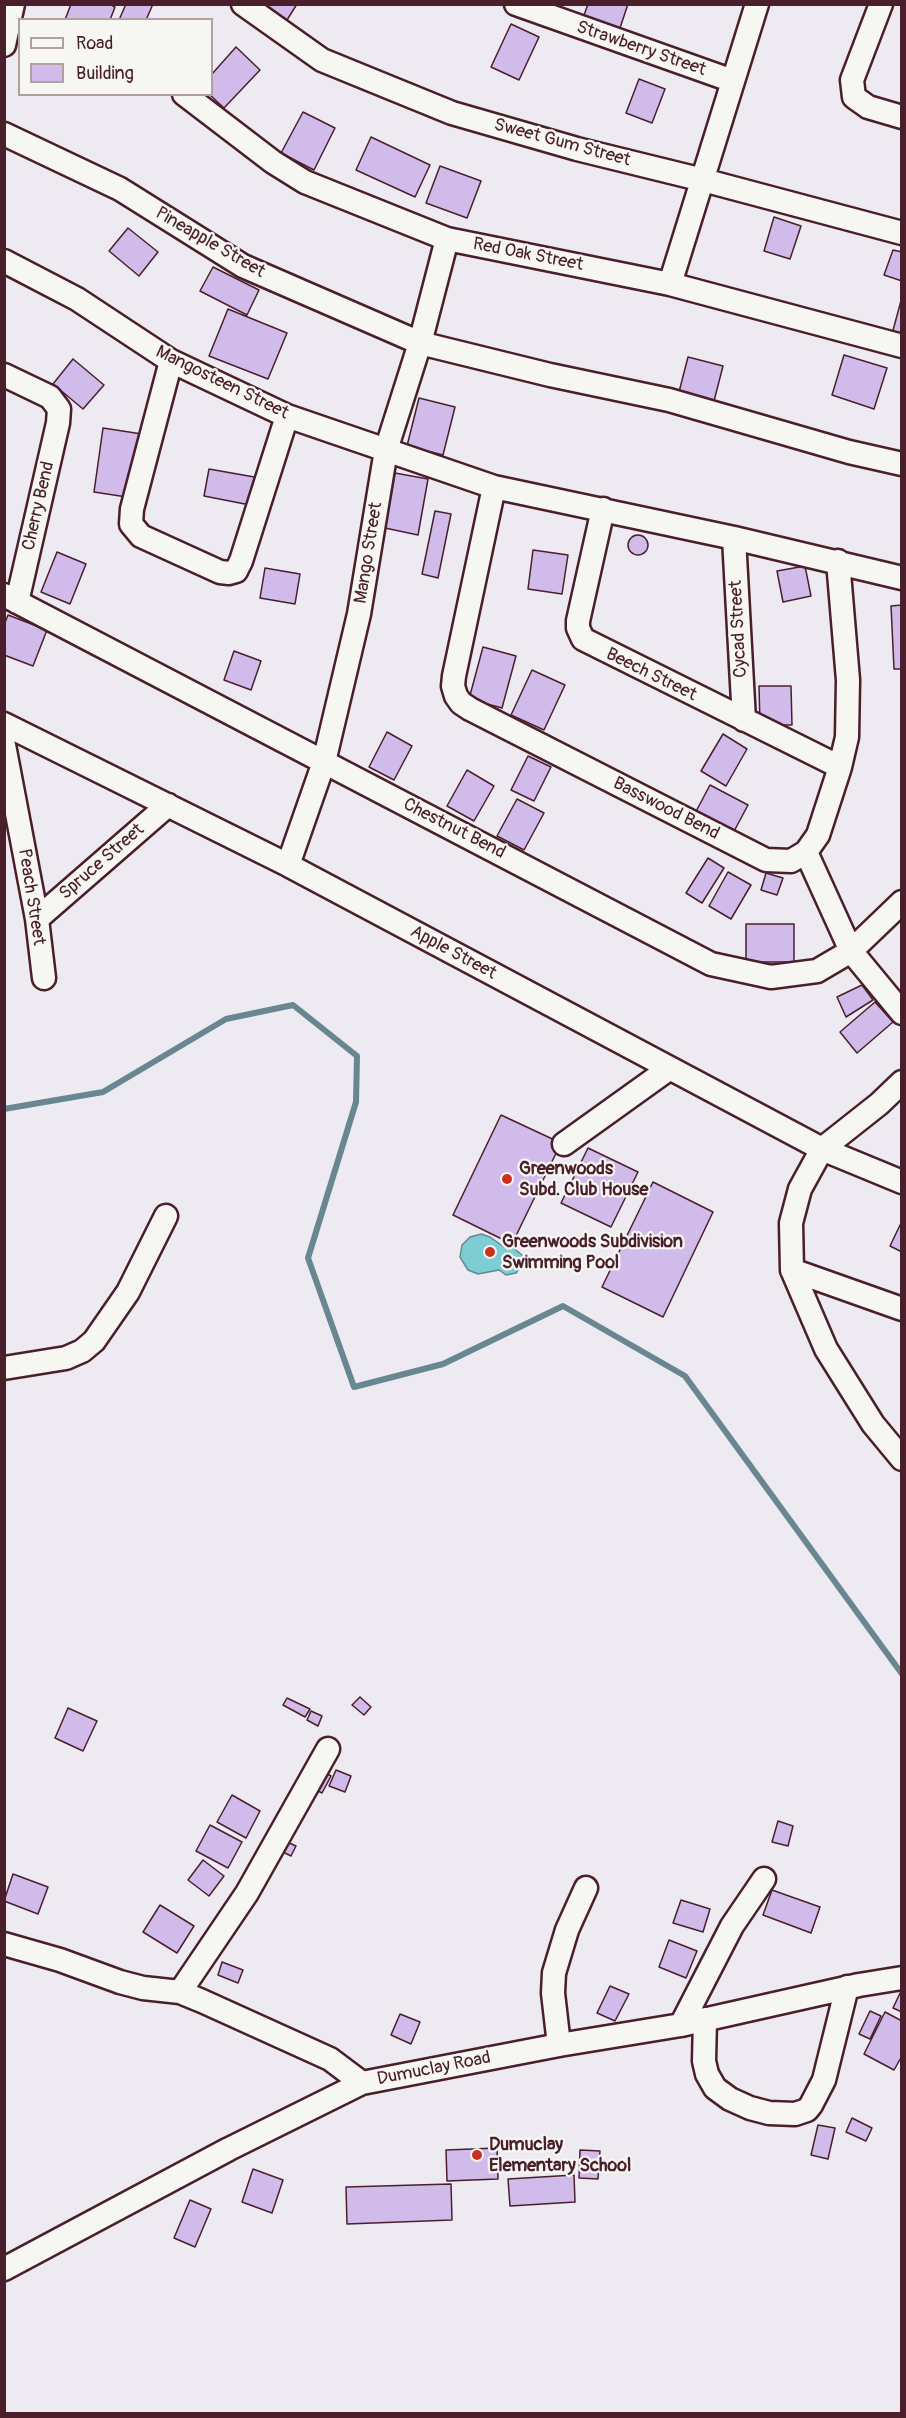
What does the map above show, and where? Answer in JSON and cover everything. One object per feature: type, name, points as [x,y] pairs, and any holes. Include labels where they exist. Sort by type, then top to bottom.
[{"type":"street","name":"Sweet Gum Street","points":[[243,4],[322,60],[452,113],[577,149],[902,233]]},
{"type":"street","name":"Strawberry Street","points":[[516,4],[733,81]]},
{"type":"street","points":[[670,284],[757,4]]},
{"type":"street","points":[[881,4],[852,80],[854,97],[868,107],[902,117]]},
{"type":"street","points":[[4,45],[13,12]]},
{"type":"street","name":"Red Oak Street","points":[[187,96],[273,162],[305,182],[447,239],[670,284],[902,346]]},
{"type":"street","name":"Pineapple Street","points":[[4,134],[120,189],[243,267],[420,344],[669,400],[849,452],[902,464]]},
{"type":"street","name":"Mango Street","points":[[288,865],[324,762],[359,614],[386,450],[420,344],[447,239]]},
{"type":"street","name":"Mangosteen Street","points":[[4,261],[76,299],[171,361],[287,416],[494,487],[838,561],[902,578]]},
{"type":"street","points":[[171,361],[132,509],[131,524],[141,536],[220,572],[236,571],[287,416]]},
{"type":"street","name":"Cherry Bend","points":[[4,375],[50,397],[59,409],[58,423],[11,599]]},
{"type":"street","name":"Basswood Bend","points":[[494,487],[454,676],[453,686],[461,703],[766,860],[790,861],[806,852]]},
{"type":"street","name":"Beech Street","points":[[603,510],[578,621],[578,628],[583,639],[840,766]]},
{"type":"street","name":"Cycad Street","points":[[734,538],[744,720]]},
{"type":"street","points":[[838,561],[848,680],[847,737],[818,835],[806,852],[851,951],[902,1013]]},
{"type":"street","name":"Chestnut Bend","points":[[11,599],[711,964],[771,977],[816,971],[851,951],[902,902]]},
{"type":"street","name":"Apple Street","points":[[4,724],[288,865],[822,1149],[902,1182]]},
{"type":"street","name":"Peach Street","points":[[4,745],[37,919],[44,978]]},
{"type":"street","name":"Spruce Street","points":[[37,919],[168,805]]},
{"type":"street","points":[[564,1144],[670,1068]]},
{"type":"street","points":[[902,1083],[822,1149],[800,1189],[791,1223],[792,1270],[826,1349],[873,1424],[902,1459]]},
{"type":"street","points":[[4,1368],[66,1358],[82,1351],[94,1341],[128,1292],[166,1216]]},
{"type":"street","points":[[792,1270],[902,1309]]},
{"type":"street","points":[[180,1992],[248,1893],[328,1749]]},
{"type":"street","points":[[681,2025],[727,1935],[764,1879]]},
{"type":"street","points":[[559,2045],[553,1993],[554,1973],[567,1930],[586,1888]]},
{"type":"street","points":[[4,1944],[60,1960],[120,1982],[144,1988],[180,1992],[330,2059],[362,2083]]},
{"type":"street","name":"Dumuclay Road","points":[[4,2269],[229,2149],[362,2083],[559,2045],[681,2025],[847,1987],[902,1978]]},
{"type":"street","points":[[705,2019],[704,2061],[707,2074],[715,2088],[730,2099],[750,2108],[769,2113],[795,2114],[807,2110],[824,2080],[847,1987]]},
{"type":"water","name":"Greenwoods Subdivision Swimming Pool","points":[[481,1234],[490,1237],[504,1247],[511,1246],[522,1255],[522,1265],[516,1273],[506,1275],[499,1270],[478,1274],[468,1270],[460,1257],[462,1245],[470,1237]]},
{"type":"building","points":[[71,4],[109,4],[115,7],[111,18],[66,18]]},
{"type":"building","points":[[126,4],[153,4],[147,18],[120,18]]},
{"type":"building","points":[[265,4],[297,4],[287,20]]},
{"type":"building","points":[[588,4],[628,4],[619,31],[583,18]]},
{"type":"building","points":[[511,24],[539,37],[519,80],[491,67]]},
{"type":"building","points":[[236,47],[260,70],[224,108],[211,96],[213,96],[213,73]]},
{"type":"building","points":[[639,79],[665,89],[652,123],[626,113]]},
{"type":"building","points":[[303,112],[335,128],[314,170],[281,153]]},
{"type":"building","points":[[371,137],[430,165],[415,197],[356,170]]},
{"type":"building","points":[[440,166],[481,181],[467,218],[426,203]]},
{"type":"building","points":[[774,217],[801,226],[790,259],[764,251]]},
{"type":"building","points":[[128,228],[158,252],[139,276],[109,251]]},
{"type":"building","points":[[893,250],[902,252],[902,281],[884,275]]},
{"type":"building","points":[[213,267],[259,290],[247,315],[200,291]]},
{"type":"building","points":[[902,297],[902,337],[892,334]]},
{"type":"building","points":[[228,309],[287,333],[268,379],[209,356]]},
{"type":"building","points":[[844,355],[887,368],[874,409],[832,395]]},
{"type":"building","points":[[688,357],[723,366],[714,401],[679,392]]},
{"type":"building","points":[[73,359],[104,385],[83,409],[53,384]]},
{"type":"building","points":[[419,398],[455,407],[443,455],[407,446]]},
{"type":"building","points":[[103,428],[142,434],[133,498],[94,492]]},
{"type":"building","points":[[209,469],[260,478],[255,506],[204,496]]},
{"type":"building","points":[[395,473],[428,479],[418,535],[385,528]]},
{"type":"building","points":[[435,511],[451,514],[438,578],[422,574]]},
{"type":"building","points":[[634,535],[642,535],[648,541],[648,549],[642,555],[634,555],[628,549],[628,541]]},
{"type":"building","points":[[533,550],[568,555],[562,594],[528,589]]},
{"type":"building","points":[[57,552],[86,564],[70,604],[41,592]]},
{"type":"building","points":[[805,566],[811,596],[783,602],[777,571]]},
{"type":"building","points":[[265,568],[300,574],[295,604],[260,598]]},
{"type":"building","points":[[902,605],[902,669],[894,669],[891,606]]},
{"type":"building","points":[[8,615],[47,630],[33,666],[4,655],[4,625]]},
{"type":"building","points":[[483,647],[516,656],[502,708],[469,699]]},
{"type":"building","points":[[234,651],[261,661],[251,690],[224,680]]},
{"type":"building","points":[[532,670],[565,685],[544,730],[511,715]]},
{"type":"building","points":[[759,686],[791,686],[792,725],[760,725]]},
{"type":"building","points":[[387,732],[412,746],[394,780],[369,767]]},
{"type":"building","points":[[723,734],[747,749],[726,786],[701,771]]},
{"type":"building","points":[[528,756],[551,767],[534,801],[511,790]]},
{"type":"building","points":[[467,770],[494,786],[474,821],[447,806]]},
{"type":"building","points":[[710,785],[748,805],[731,837],[693,817]]},
{"type":"building","points":[[517,799],[544,813],[524,850],[497,836]]},
{"type":"building","points":[[708,858],[724,868],[702,903],[686,893]]},
{"type":"building","points":[[728,872],[751,885],[731,919],[709,906]]},
{"type":"building","points":[[766,873],[783,878],[777,895],[761,890]]},
{"type":"building","points":[[746,924],[794,924],[794,962],[746,962]]},
{"type":"building","points":[[862,985],[873,1000],[846,1017],[837,997]]},
{"type":"building","points":[[875,1002],[893,1022],[857,1053],[840,1032]]},
{"type":"building","name":"Greenwoods Subd. Club House","points":[[501,1115],[561,1143],[512,1244],[453,1215]]},
{"type":"building","points":[[588,1148],[638,1172],[611,1227],[561,1203]]},
{"type":"building","points":[[653,1182],[713,1212],[663,1317],[602,1287]]},
{"type":"building","points":[[902,1221],[902,1252],[890,1246]]},
{"type":"building","points":[[360,1697],[371,1707],[364,1715],[352,1705]]},
{"type":"building","points":[[287,1698],[310,1709],[305,1717],[283,1705]]},
{"type":"building","points":[[68,1708],[97,1721],[83,1751],[55,1738]]},
{"type":"building","points":[[311,1711],[322,1716],[318,1726],[307,1720]]},
{"type":"building","points":[[320,1770],[331,1776],[322,1793],[311,1787]]},
{"type":"building","points":[[336,1770],[351,1776],[345,1792],[329,1786]]},
{"type":"building","points":[[232,1795],[260,1811],[246,1838],[217,1822]]},
{"type":"building","points":[[778,1821],[793,1826],[788,1846],[772,1842]]},
{"type":"building","points":[[210,1825],[242,1842],[228,1868],[196,1851]]},
{"type":"building","points":[[287,1842],[296,1846],[291,1856],[283,1852]]},
{"type":"building","points":[[203,1860],[224,1876],[209,1896],[188,1880]]},
{"type":"building","points":[[13,1874],[48,1887],[38,1914],[4,1901]]},
{"type":"building","points":[[772,1890],[820,1907],[811,1933],[763,1915]]},
{"type":"building","points":[[681,1900],[710,1909],[703,1932],[673,1923]]},
{"type":"building","points":[[160,1905],[194,1926],[177,1953],[143,1932]]},
{"type":"building","points":[[669,1940],[697,1951],[686,1978],[659,1967]]},
{"type":"building","points":[[222,1962],[243,1970],[238,1983],[218,1975]]},
{"type":"building","points":[[610,1986],[629,1994],[615,2021],[597,2013]]},
{"type":"building","points":[[902,1989],[902,2012],[893,2008]]},
{"type":"building","points":[[870,2011],[881,2016],[870,2039],[859,2034]]},
{"type":"building","points":[[885,2012],[902,2021],[902,2056],[894,2070],[864,2054]]},
{"type":"building","points":[[400,2014],[420,2022],[411,2044],[391,2035]]},
{"type":"building","points":[[852,2118],[872,2128],[866,2141],[846,2132]]},
{"type":"building","points":[[818,2125],[835,2128],[828,2159],[811,2155]]},
{"type":"building","points":[[497,2148],[498,2179],[447,2181],[446,2150]]},
{"type":"building","points":[[580,2150],[600,2151],[598,2179],[579,2178]]},
{"type":"building","points":[[253,2169],[283,2180],[272,2213],[242,2202]]},
{"type":"building","points":[[574,2175],[575,2202],[510,2206],[508,2179]]},
{"type":"building","points":[[451,2184],[452,2220],[347,2224],[346,2187]]},
{"type":"building","points":[[190,2200],[211,2209],[195,2247],[174,2238]]},
{"type":"waterway","points":[[4,1109],[103,1092],[226,1019],[293,1005],[357,1056],[356,1102],[308,1258],[354,1387],[443,1364],[563,1306],[685,1376],[902,1674]]},
{"type":"place","name":"Greenwoods Subd. Club House","points":[[507,1179]]},
{"type":"place","name":"Greenwoods Subdivision Swimming Pool","points":[[490,1252]]},
{"type":"place","name":"Dumuclay Elementary School","points":[[477,2155]]}]
